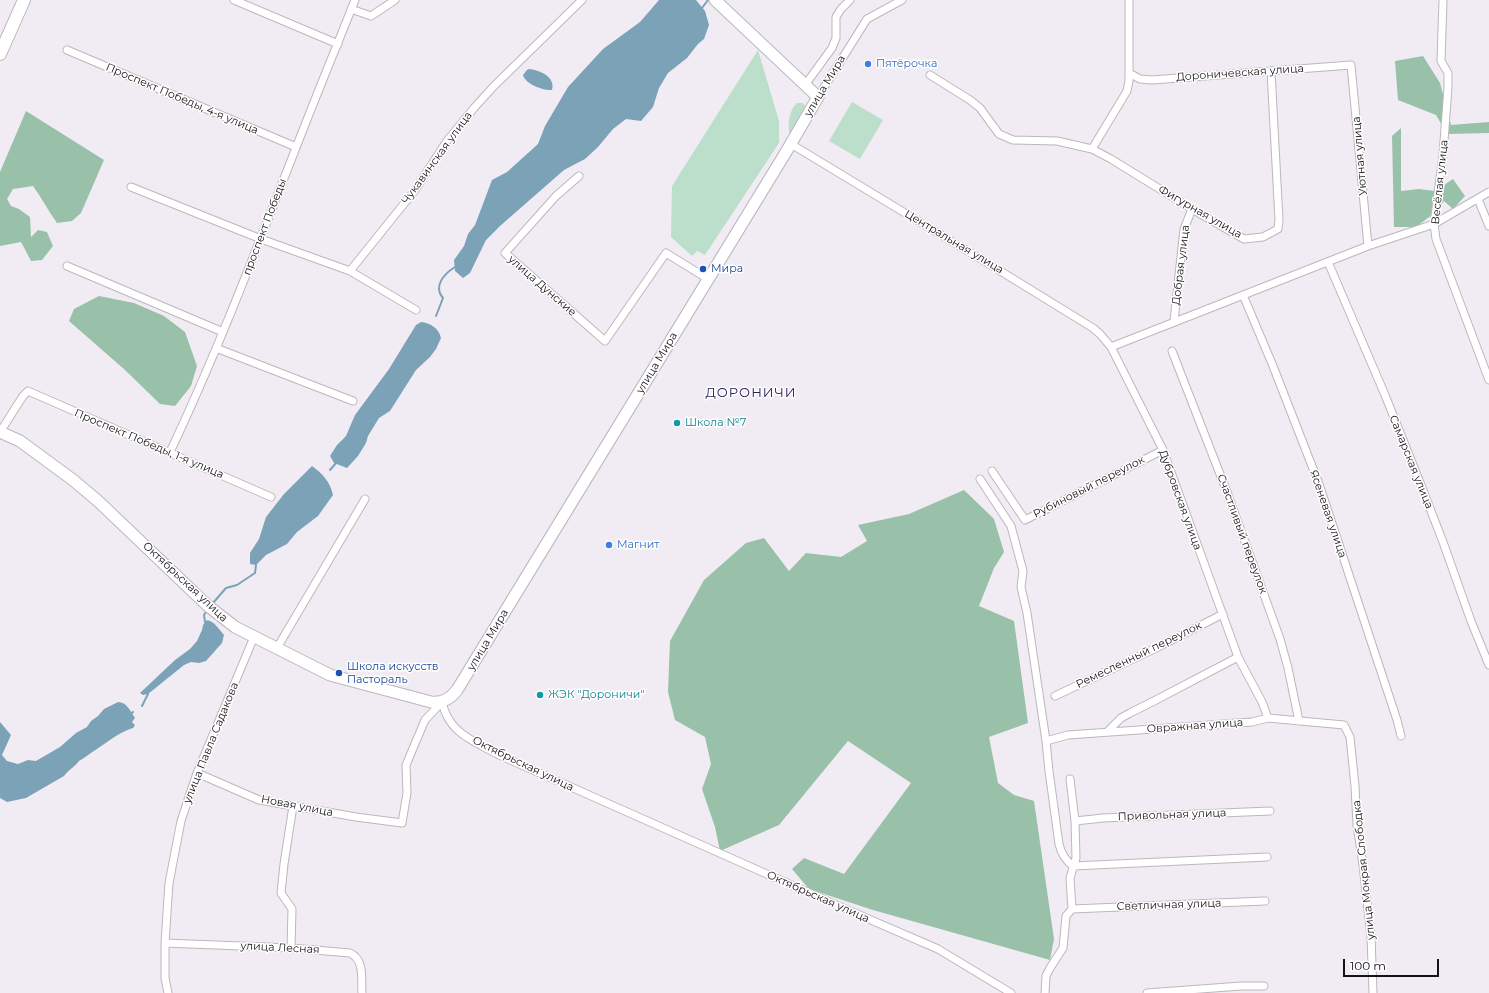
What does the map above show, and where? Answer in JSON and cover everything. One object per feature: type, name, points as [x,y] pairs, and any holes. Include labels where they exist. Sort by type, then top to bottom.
[{"type":"main road","points":[[0,54],[24,0]]},
{"type":"street","points":[[234,0],[338,44]]},
{"type":"street","name":"проспект Победы","points":[[170,452],[193,403],[223,332],[355,0]]},
{"type":"street","points":[[351,8],[371,16],[395,0]]},
{"type":"street","name":"Чукавинская улица","points":[[350,270],[415,190],[447,141],[474,108],[493,87],[582,0]]},
{"type":"street","points":[[715,0],[818,97]]},
{"type":"street","points":[[805,85],[832,48],[836,38],[836,17],[841,9],[850,0]]},
{"type":"street","name":"улица Мира","points":[[442,702],[453,696],[458,690],[791,144],[818,97],[867,19],[902,0]]},
{"type":"street","points":[[1092,149],[1126,91],[1130,73],[1129,0]]},
{"type":"street","name":"Весёлая улица","points":[[1443,0],[1441,61],[1448,73],[1448,87],[1443,155],[1434,224],[1436,239],[1489,380]]},
{"type":"street","name":"Проспект Победы, 4-я улица","points":[[67,50],[296,148]]},
{"type":"street","name":"Дороничевская улица","points":[[1130,73],[1140,78],[1152,80],[1351,65]]},
{"type":"street","name":"Уютная улица","points":[[1351,65],[1368,246]]},
{"type":"street","name":"Фигурная улица","points":[[930,75],[980,108],[999,134],[1013,140],[1057,141],[1092,149],[1244,239],[1263,237],[1278,229],[1279,220],[1271,71]]},
{"type":"street","name":"Центральная улица","points":[[791,144],[1076,317],[1100,334],[1111,347]]},
{"type":"street","name":"улица Дунские","points":[[579,176],[556,196],[505,253],[606,341],[666,253],[708,279]]},
{"type":"street","points":[[131,187],[260,239],[350,270],[416,310]]},
{"type":"street","points":[[1111,347],[1368,246],[1434,224],[1489,192]]},
{"type":"street","points":[[1478,199],[1489,226]]},
{"type":"street","name":"Добрая улица","points":[[1174,321],[1184,229],[1192,209]]},
{"type":"street","name":"Самарская улица","points":[[1328,262],[1385,395],[1443,542],[1471,621],[1489,664]]},
{"type":"street","points":[[67,266],[223,332]]},
{"type":"street","name":"Ясеневая улица","points":[[1243,295],[1318,484],[1397,720],[1401,736]]},
{"type":"street","name":"Дубровская улица","points":[[1111,347],[1163,450],[1238,658],[1262,702],[1268,718]]},
{"type":"street","points":[[216,348],[353,401]]},
{"type":"street","name":"Счастливый переулок","points":[[1172,351],[1227,492],[1280,639],[1288,668],[1299,721]]},
{"type":"street","name":"Проспект Победы, 1-я улица","points":[[0,432],[23,396],[28,391],[271,497]]},
{"type":"street","name":"Октябрьская улица","points":[[0,432],[20,441],[73,480],[108,510],[219,616],[235,627],[330,675],[431,702],[442,702],[450,723],[465,736],[499,755],[841,907],[938,948],[1010,993]]},
{"type":"street","name":"Рубиновый переулок","points":[[992,471],[1025,520],[1163,450]]},
{"type":"street","points":[[980,479],[1011,526],[1023,571],[1021,587],[1027,613],[1046,741],[1048,771],[1060,851],[1064,857],[1074,866],[1267,857]]},
{"type":"street","points":[[277,648],[365,499]]},
{"type":"street","name":"Ремесленный переулок","points":[[1055,696],[1223,614]]},
{"type":"street","name":"улица Павла Садакова","points":[[168,993],[165,978],[165,943],[169,883],[181,821],[197,773],[254,637]]},
{"type":"street","points":[[1107,732],[1121,718],[1238,658]]},
{"type":"street","name":"Новая улица","points":[[197,773],[260,800],[356,817],[402,823],[407,793],[406,765],[425,720],[442,702]]},
{"type":"street","name":"Овражная улица","points":[[1046,741],[1068,735],[1252,722],[1268,718],[1344,725]]},
{"type":"street","name":"улица Мокрая Слободка","points":[[1344,725],[1350,737],[1352,751],[1357,825],[1371,936],[1373,993]]},
{"type":"street","points":[[1045,993],[1046,976],[1063,948],[1066,916],[1072,909],[1070,878],[1076,858],[1075,821],[1070,779]]},
{"type":"street","points":[[291,948],[292,909],[282,893],[284,864],[293,806]]},
{"type":"street","name":"Привольная улица","points":[[1075,821],[1103,818],[1270,811]]},
{"type":"street","name":"Светличная улица","points":[[1072,909],[1265,901]]},
{"type":"street","name":"улица Лесная","points":[[165,943],[291,948],[350,953],[355,955],[360,963],[362,993]]},
{"type":"street","points":[[1147,993],[1241,986],[1264,986]]},
{"type":"green space","points":[[758,50],[779,121],[779,143],[705,255],[697,251],[692,256],[671,237],[672,186]]},
{"type":"green space","points":[[1423,56],[1440,83],[1451,125],[1489,122],[1489,133],[1447,134],[1436,115],[1398,100],[1395,61]]},
{"type":"green space","points":[[852,102],[883,120],[860,159],[829,141]]},
{"type":"green space","points":[[797,103],[803,103],[806,108],[790,135],[789,118],[794,106]]},
{"type":"green space","points":[[26,111],[104,160],[81,213],[72,221],[57,223],[33,186],[13,189],[7,199],[11,206],[19,209],[30,217],[31,237],[38,230],[47,232],[53,246],[42,260],[31,261],[21,242],[0,246],[0,172]]},
{"type":"green space","points":[[1401,128],[1401,191],[1419,189],[1435,191],[1453,179],[1465,196],[1453,209],[1444,201],[1437,211],[1416,227],[1394,227],[1392,136]]},
{"type":"green space","points":[[99,296],[134,303],[164,316],[185,332],[197,366],[191,386],[175,406],[160,404],[125,370],[69,321],[74,309]]},
{"type":"green space","points":[[964,490],[994,519],[1004,552],[994,568],[979,606],[1014,621],[1028,723],[989,737],[998,783],[1014,795],[1034,801],[1054,939],[1050,960],[873,910],[809,889],[792,869],[804,858],[844,874],[911,783],[848,741],[779,825],[720,851],[715,827],[702,789],[711,764],[705,737],[675,720],[668,692],[670,641],[704,580],[746,543],[764,538],[789,571],[806,553],[841,557],[867,541],[858,525],[909,514]]},
{"type":"water","points":[[659,0],[696,0],[705,11],[709,25],[704,39],[687,58],[668,73],[659,88],[653,107],[641,121],[626,119],[613,129],[598,147],[585,159],[564,170],[500,226],[486,240],[470,273],[463,278],[455,271],[454,260],[464,246],[468,234],[475,225],[492,180],[507,172],[538,144],[545,126],[568,87],[603,49],[640,22]]},
{"type":"water","points":[[529,69],[546,75],[552,81],[552,90],[540,88],[527,81],[523,75]]},
{"type":"water","points":[[421,322],[431,325],[440,334],[441,338],[436,349],[416,370],[390,411],[379,418],[358,456],[347,468],[334,463],[330,456],[337,445],[346,436],[355,415],[389,369],[416,325]]},
{"type":"water","points":[[312,466],[326,479],[333,495],[318,516],[297,532],[287,544],[266,555],[256,565],[250,564],[250,553],[259,539],[266,517],[284,494]]},
{"type":"water","points":[[207,620],[214,624],[224,635],[222,643],[206,661],[199,663],[191,662],[184,665],[148,694],[143,695],[140,693],[175,660],[190,649],[197,641],[203,625]]},
{"type":"water","points":[[118,702],[126,705],[135,718],[132,722],[135,725],[133,728],[113,738],[79,761],[64,776],[26,798],[7,802],[0,798],[0,722],[11,735],[2,755],[7,761],[18,764],[28,760],[36,761],[60,747],[76,733],[87,727],[91,721],[104,709]]},
{"type":"waterway","points":[[702,8],[708,0]]},
{"type":"waterway","points":[[436,316],[443,298],[439,289],[441,281],[447,273],[455,267]]},
{"type":"waterway","points":[[330,470],[336,463]]},
{"type":"waterway","points":[[213,603],[226,588],[237,585],[255,573],[256,565]]},
{"type":"waterway","points":[[205,622],[204,615],[206,612]]},
{"type":"waterway","points":[[142,706],[148,694]]},
{"type":"place","name":"Пятёрочка","points":[[868,64]]},
{"type":"place","name":"Мира","points":[[703,269]]},
{"type":"place","name":"Школа №7","points":[[677,423]]},
{"type":"place","name":"Магнит","points":[[609,545]]},
{"type":"place","name":"Школа искусств Пастораль","points":[[339,673]]},
{"type":"place","name":"ЖЭК \"Дороничи\"","points":[[540,695]]},
{"type":"district","name":"ДОРОНИЧИ","points":[[751,393]]}]
